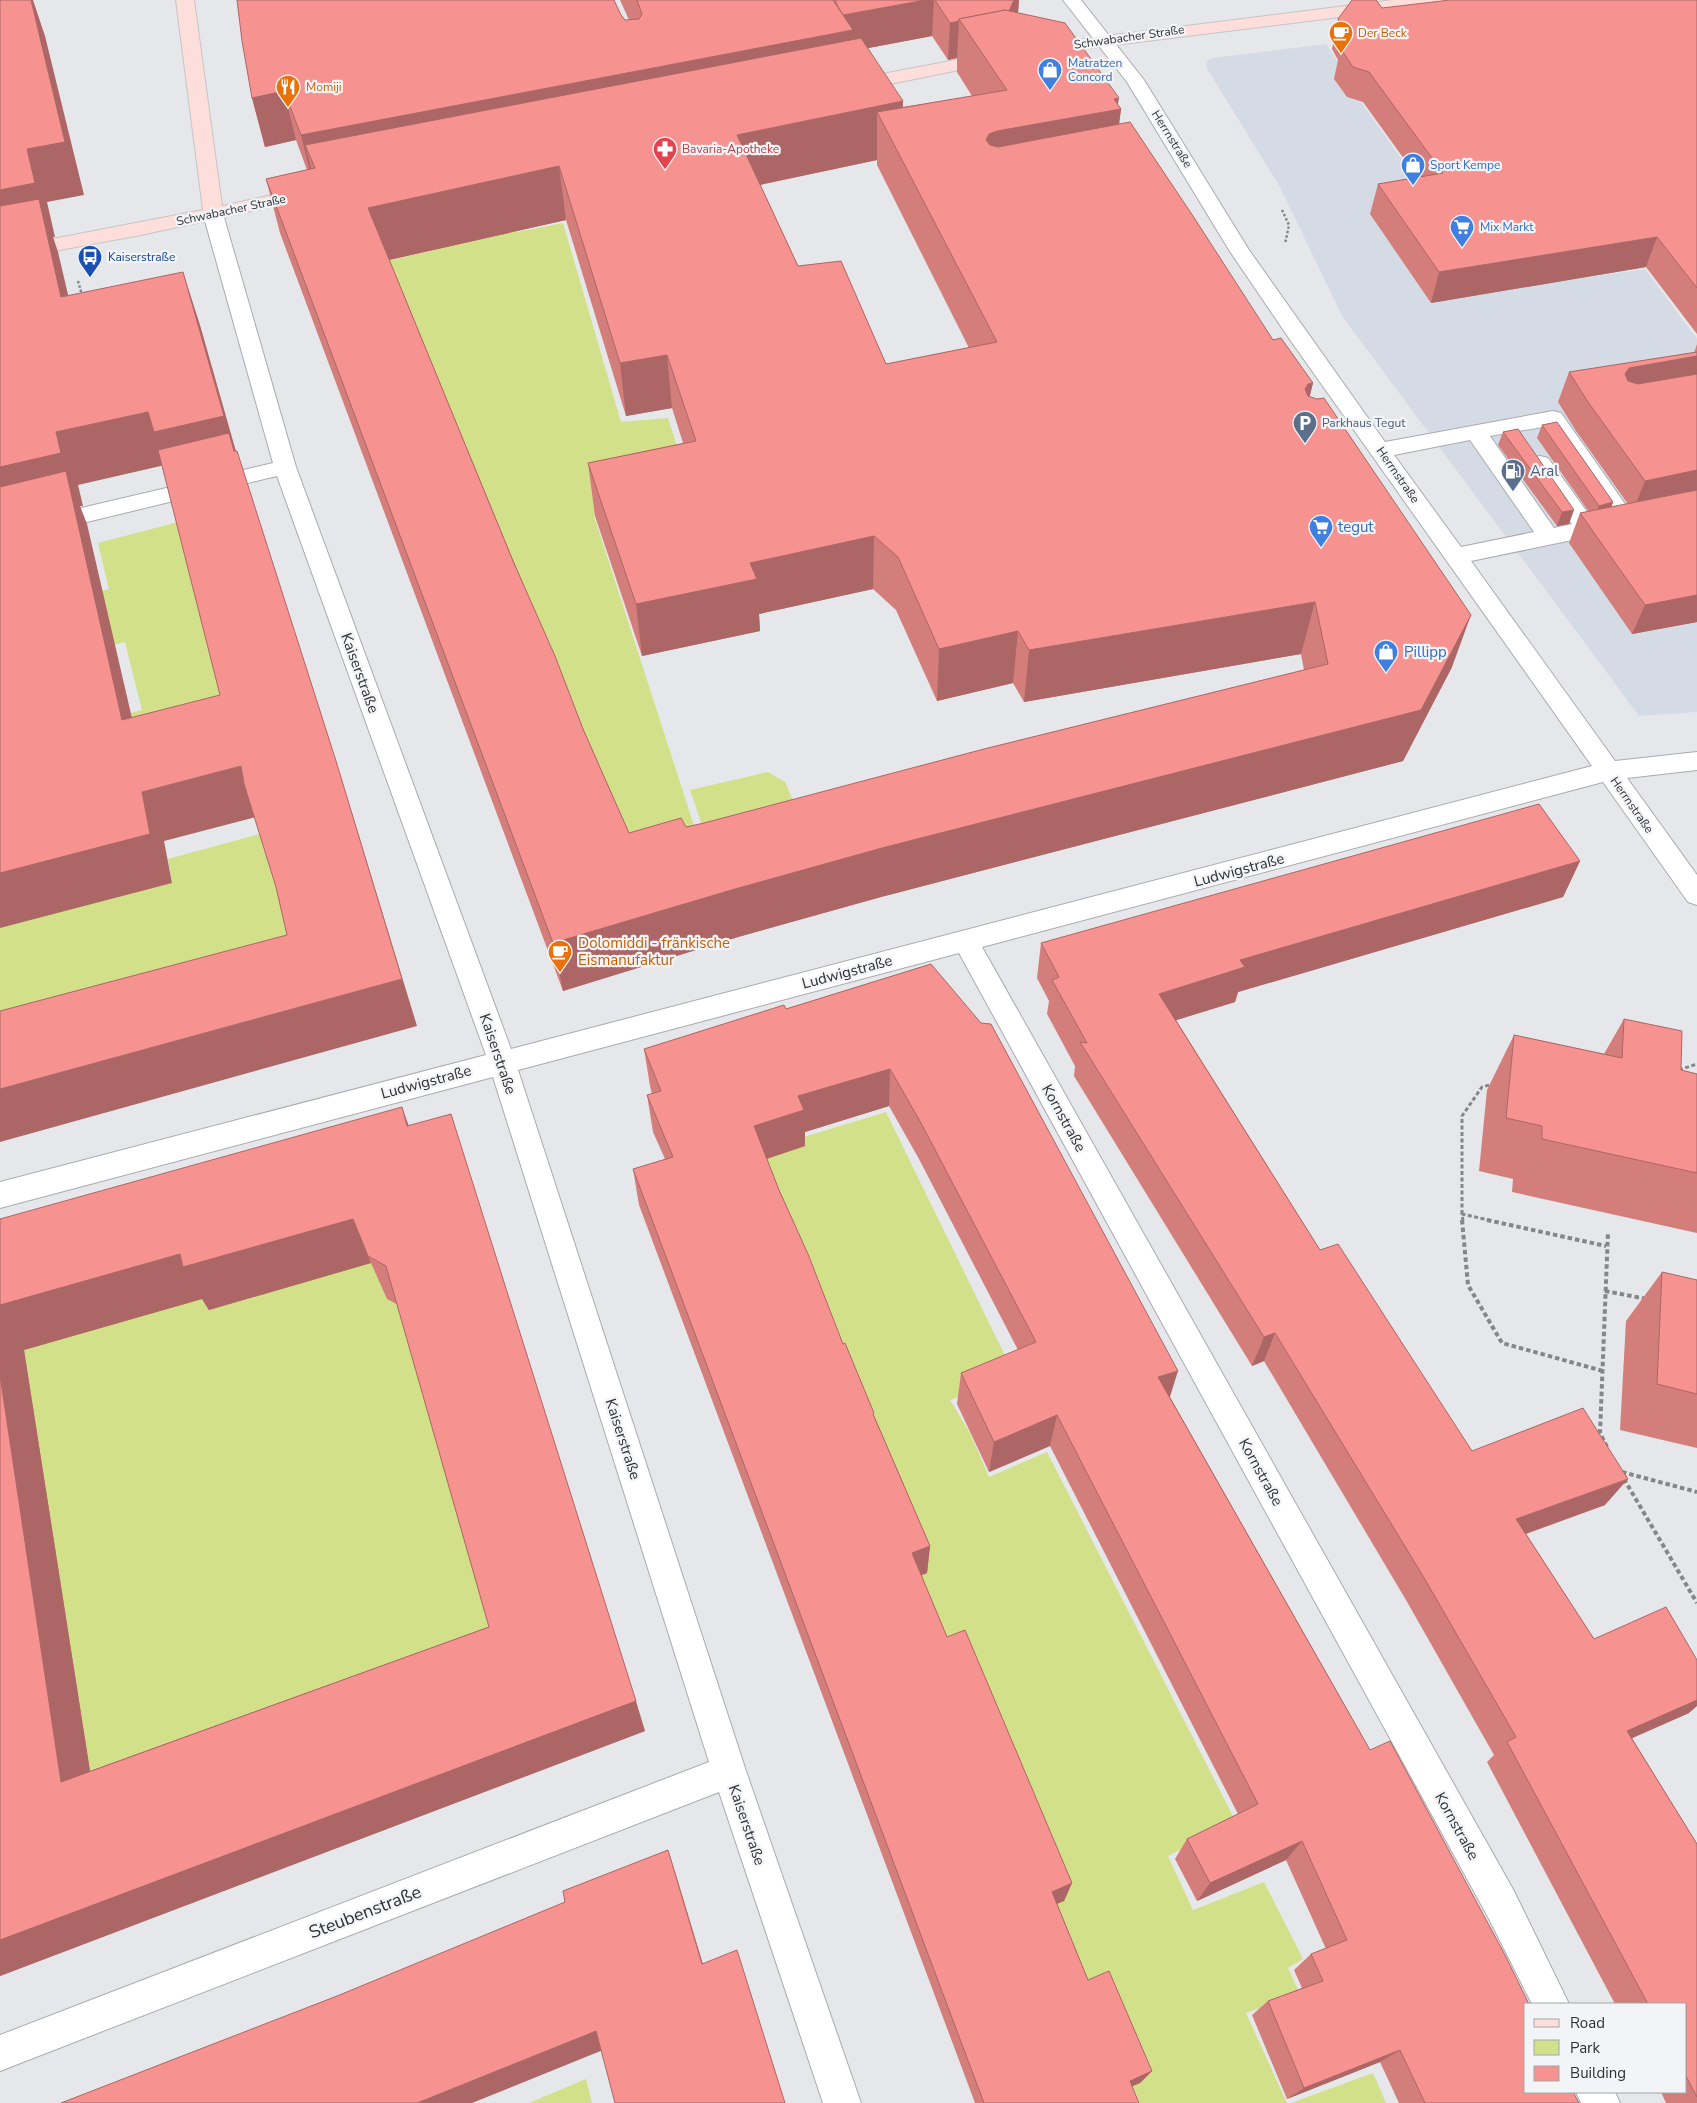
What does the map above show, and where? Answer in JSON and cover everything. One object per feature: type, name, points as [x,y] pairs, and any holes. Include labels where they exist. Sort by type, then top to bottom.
[{"type":"main road","name":"Kaiserstraße","points":[[185,0],[213,214]]},
{"type":"main road","name":"Schwabacher Straße","points":[[836,89],[1015,54],[1104,41],[1438,0]]},
{"type":"main road","name":"Schwabacher Straße","points":[[0,255],[213,214],[325,190]]},
{"type":"street","name":"Herrnstraße","points":[[1072,0],[1139,87],[1173,158],[1697,895]]},
{"type":"street","name":"Kaiserstraße","points":[[213,214],[285,467],[502,1062],[729,1771],[842,2103]]},
{"type":"street","points":[[1380,450],[1476,432],[1523,438],[1560,417],[1635,520],[1456,556]]},
{"type":"street","points":[[1340,436],[1367,430]]},
{"type":"street","points":[[1476,432],[1548,536]]},
{"type":"street","points":[[1523,438],[1587,529]]},
{"type":"street","points":[[0,535],[285,467]]},
{"type":"street","name":"Ludwigstraße","points":[[0,1195],[966,942],[1609,771],[1697,761]]},
{"type":"street","name":"Kornstraße","points":[[966,942],[1501,1904],[1550,2003]]},
{"type":"street","name":"Steubenstraße","points":[[0,2054],[729,1771]]},
{"type":"path","points":[[78,281],[82,298]]},
{"type":"path","points":[[1675,1071],[1697,1064]]},
{"type":"path","points":[[1500,1082],[1482,1087],[1462,1116],[1462,1214],[1468,1285],[1502,1343],[1603,1371]]},
{"type":"path","points":[[1462,1214],[1606,1246]]},
{"type":"path","points":[[1608,1232],[1600,1433],[1608,1448]]},
{"type":"path","points":[[1605,1291],[1651,1300]]},
{"type":"path","points":[[1697,1492],[1619,1471],[1697,1603]]},
{"type":"shaded area","points":[[1326,44],[1345,72],[1359,99],[1432,202],[1555,282],[1645,269],[1697,339],[1697,712],[1639,716],[1342,316],[1280,187],[1206,67],[1207,61],[1213,58]]},
{"type":"green space","points":[[563,223],[621,422],[668,418],[691,491],[634,502],[594,516],[708,869],[627,894],[386,261],[435,250],[434,245],[476,235],[479,240],[501,235],[501,231],[515,228],[517,232]]},
{"type":"green space","points":[[182,521],[238,743],[24,741],[142,710],[125,642],[0,673],[0,615],[109,589],[98,543]]},
{"type":"green space","points":[[768,772],[785,782],[806,831],[712,854],[690,790]]},
{"type":"green space","points":[[263,833],[294,935],[0,1065],[0,839],[172,883],[168,859]]},
{"type":"green space","points":[[886,1112],[1014,1374],[950,1400],[970,1433],[989,1477],[1047,1452],[1236,1822],[1168,1856],[1193,1910],[1264,1882],[1303,1959],[1288,1968],[1300,1994],[1246,2013],[1287,2103],[1140,2103],[741,1156]]},
{"type":"green space","points":[[369,1255],[387,1299],[404,1309],[504,1659],[96,1809],[33,1410],[0,1357],[206,1297]]},
{"type":"green space","points":[[1373,2073],[1386,2103],[1291,2103]]},
{"type":"green space","points":[[586,2079],[592,2103],[529,2103]]},
{"type":"building","points":[[0,0],[31,0],[65,142],[27,149],[35,183],[0,190]]},
{"type":"building","points":[[237,0],[614,0],[625,20],[639,19],[642,14],[637,0],[833,0],[853,30],[301,135],[284,91],[252,98]]},
{"type":"building","points":[[835,0],[926,0],[843,15]]},
{"type":"building","points":[[935,0],[1014,0],[1009,11],[1005,10],[959,19],[959,21],[950,23]]},
{"type":"building","points":[[1352,0],[1376,0],[1382,8],[1450,0],[1697,0],[1697,288],[1657,237],[1439,272],[1378,184],[1443,173],[1369,72],[1353,67],[1341,49],[1348,36],[1338,19]]},
{"type":"building","points":[[1005,10],[1065,23],[1119,98],[1114,99],[1121,109],[997,131],[989,134],[986,140],[990,145],[998,147],[1130,122],[1273,340],[1281,338],[1313,383],[1308,384],[1305,389],[1308,396],[1317,399],[1324,398],[1471,615],[1421,710],[882,848],[553,943],[266,179],[315,168],[305,145],[861,38],[903,101],[737,135],[798,266],[841,261],[886,364],[997,342],[877,112],[1007,90],[959,19]],"holes":[[[559,166],[620,363],[667,355],[696,441],[588,463],[636,604],[757,579],[750,563],[874,536],[898,557],[939,649],[1018,631],[1029,650],[1315,602],[1328,664],[984,749],[704,823],[686,827],[681,818],[629,833],[583,729],[555,656],[513,561],[368,208]]]},
{"type":"building","points":[[39,199],[61,297],[183,272],[224,416],[154,432],[148,412],[56,432],[61,453],[0,467],[0,206]]},
{"type":"building","points":[[1697,352],[1697,356],[1629,368],[1625,374],[1628,381],[1638,384],[1697,374],[1697,470],[1645,481],[1588,402],[1569,372]]},
{"type":"building","points":[[1557,422],[1613,502],[1599,506],[1542,425]]},
{"type":"building","points":[[1518,429],[1574,510],[1562,512],[1503,432]]},
{"type":"building","points":[[229,433],[234,451],[237,451],[336,761],[402,979],[0,1089],[0,1011],[287,935],[276,887],[244,784],[241,766],[142,792],[150,834],[0,873],[0,487],[66,471],[122,720],[220,695],[158,450]]},
{"type":"building","points":[[1697,490],[1697,595],[1645,605],[1580,513]]},
{"type":"building","points":[[1539,804],[1580,861],[1240,960],[1245,967],[1159,994],[1320,1250],[1338,1244],[1472,1451],[1583,1408],[1628,1479],[1516,1519],[1594,1639],[1666,1607],[1697,1660],[1697,1700],[1627,1731],[1697,1844],[1697,2097],[1687,2078],[1687,2003],[1647,2003],[1507,1742],[1516,1737],[1423,1576],[1275,1333],[1264,1337],[1080,1042],[1087,1043],[1052,980],[1059,977],[1041,943]]},
{"type":"building","points":[[931,964],[981,1023],[991,1024],[1178,1371],[1158,1377],[1370,1750],[1390,1741],[1505,1955],[1529,2003],[1524,2003],[1524,2093],[1574,2093],[1579,2103],[1425,2103],[1400,2050],[1304,2088],[1268,2001],[1323,1981],[1311,1954],[1347,1940],[1302,1841],[1210,1883],[1187,1839],[1258,1804],[1057,1415],[994,1442],[961,1373],[1036,1342],[921,1123],[890,1069],[798,1096],[804,1110],[754,1126],[779,1190],[808,1254],[843,1344],[845,1343],[873,1414],[930,1546],[912,1553],[947,1637],[965,1630],[1072,1883],[1052,1892],[1088,1980],[1109,1971],[1152,2071],[1130,2081],[1139,2103],[984,2103],[633,1169],[673,1157],[647,1095],[661,1091],[644,1049],[784,1005],[786,1009]]},
{"type":"building","points":[[1624,1019],[1682,1031],[1681,1070],[1697,1074],[1697,1173],[1542,1139],[1542,1126],[1506,1118],[1514,1035],[1622,1058]]},
{"type":"building","points":[[402,1107],[407,1126],[451,1114],[636,1701],[0,1940],[0,1375],[61,1782],[489,1627],[386,1266],[368,1256],[353,1219],[183,1267],[180,1254],[0,1305],[0,1219]]},
{"type":"building","points":[[1662,1272],[1697,1280],[1697,1394],[1657,1384]]},
{"type":"building","points":[[668,1850],[702,1964],[737,1950],[785,2103],[615,2103],[596,2031],[417,2103],[61,2103],[337,1996],[565,1902],[563,1891]]},
{"type":"place","name":"Der Beck","points":[[1341,54]]},
{"type":"place","name":"Matratzen Concord","points":[[1050,91]]},
{"type":"place","name":"Momiji","points":[[288,108]]},
{"type":"place","name":"Bavaria-Apotheke","points":[[665,170]]},
{"type":"place","name":"Sport Kempe","points":[[1413,186]]},
{"type":"place","name":"Mix Markt","points":[[1462,248]]},
{"type":"place","name":"Kaiserstraße","points":[[90,278]]},
{"type":"place","name":"Parkhaus Tegut","points":[[1305,444]]},
{"type":"place","name":"Aral","points":[[1513,492]]},
{"type":"place","name":"tegut","points":[[1321,548]]},
{"type":"place","name":"Pillipp","points":[[1386,673]]},
{"type":"place","name":"Dolomiddi - fränkische Eismanufaktur","points":[[560,973]]}]
